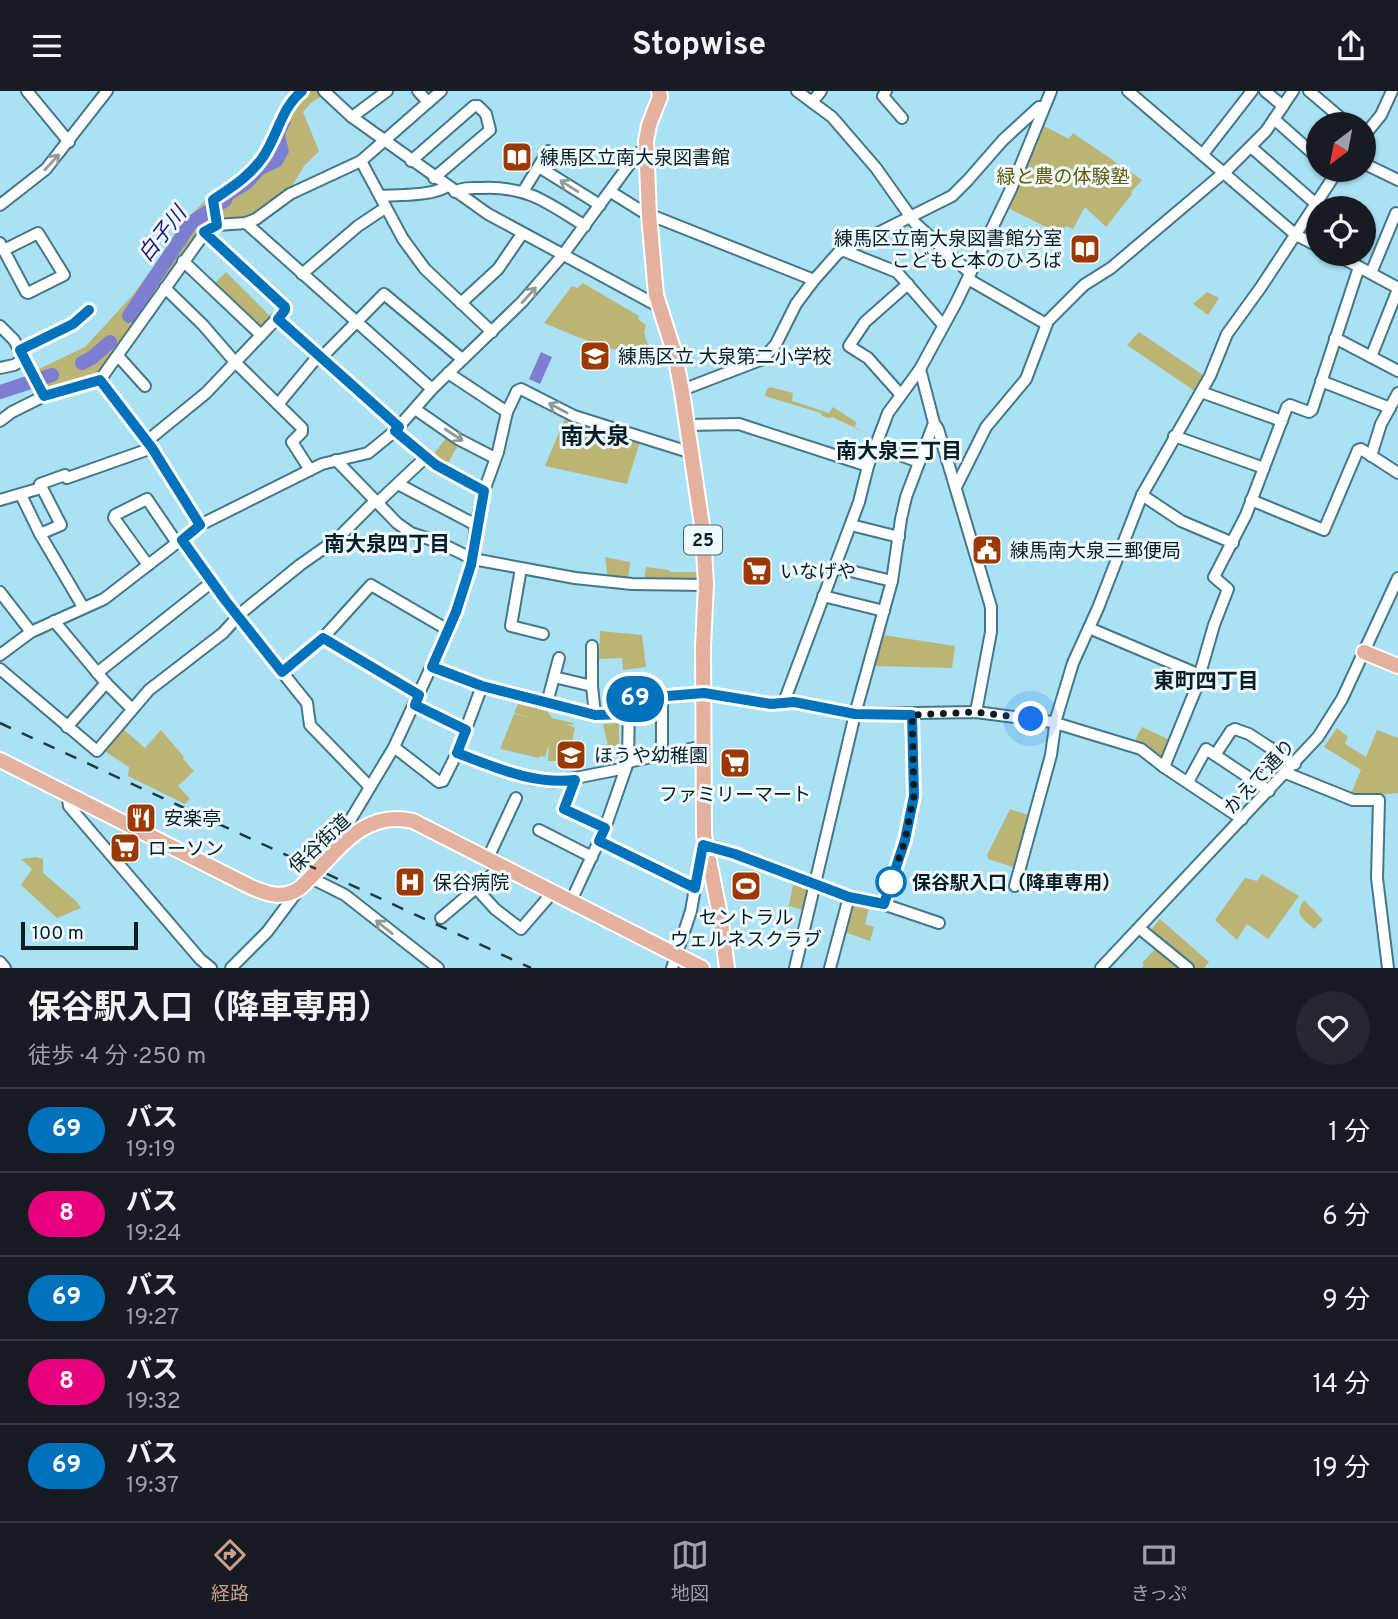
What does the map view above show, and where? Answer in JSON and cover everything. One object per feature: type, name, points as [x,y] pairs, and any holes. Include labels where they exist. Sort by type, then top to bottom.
[{"type":"main road","name":"25","points":[[660,93],[646,134],[649,215],[658,306],[670,338],[681,384],[702,531],[706,585],[702,646],[705,842],[720,915],[727,968]]},
{"type":"main road","points":[[1364,652],[1398,666]]},
{"type":"main road","name":"保谷街道","points":[[0,760],[259,891],[279,895],[290,894],[305,883],[349,836],[374,821],[404,819],[421,824],[571,901],[674,962],[702,968]]},
{"type":"street","points":[[27,91],[69,142]]},
{"type":"street","points":[[0,205],[46,169],[107,91]]},
{"type":"street","points":[[217,225],[213,200],[245,179],[264,156],[285,111],[302,91]]},
{"type":"street","points":[[324,91],[352,117],[451,189],[522,234],[658,306]]},
{"type":"street","points":[[352,117],[387,91]]},
{"type":"street","points":[[418,91],[428,102]]},
{"type":"street","points":[[0,421],[44,396],[100,380],[204,232],[217,225],[246,223],[260,217],[297,191],[361,161],[441,91]]},
{"type":"street","points":[[797,91],[832,117],[911,217],[969,276],[1046,324]]},
{"type":"street","points":[[812,102],[821,91]]},
{"type":"street","points":[[886,91],[883,96],[902,118]]},
{"type":"street","points":[[784,702],[851,525],[868,466],[888,413],[920,369],[969,276],[1011,189],[1051,91]]},
{"type":"street","points":[[1128,91],[1296,235],[1306,240]]},
{"type":"street","points":[[1203,154],[1252,91]]},
{"type":"street","points":[[1265,91],[1283,106]]},
{"type":"street","points":[[956,487],[986,427],[1026,379],[1046,324],[1084,285],[1111,268],[1224,173],[1251,147],[1293,91]]},
{"type":"street","points":[[1309,91],[1334,112]]},
{"type":"street","points":[[1376,121],[1392,91]]},
{"type":"street","points":[[411,161],[474,106],[478,106],[486,114],[490,130],[434,178]]},
{"type":"street","points":[[681,384],[763,359],[776,344],[796,304],[842,250],[951,196],[1021,122],[1039,107],[1044,107]]},
{"type":"street","points":[[1274,119],[1306,147]]},
{"type":"street","points":[[1251,147],[1306,196]]},
{"type":"street","points":[[0,655],[31,632],[104,599],[200,525],[310,470],[336,460],[368,453],[397,429],[432,389],[522,302],[562,256],[637,154],[646,148]]},
{"type":"street","points":[[524,190],[548,151]]},
{"type":"street","points":[[361,161],[385,208],[425,269],[492,332]]},
{"type":"street","points":[[538,167],[600,205]]},
{"type":"street","points":[[1376,169],[1398,180]]},
{"type":"street","points":[[380,196],[496,187],[524,190],[585,226]]},
{"type":"street","points":[[611,192],[649,215],[814,280]]},
{"type":"street","points":[[302,274],[358,226],[385,208]]},
{"type":"street","points":[[1371,273],[1396,218]]},
{"type":"street","points":[[1015,886],[1073,663],[1142,495],[1210,376],[1227,334],[1306,219]]},
{"type":"street","points":[[246,223],[432,389]]},
{"type":"street","points":[[40,534],[61,525],[41,488],[42,482],[65,475],[67,478],[149,444],[206,393],[285,310],[285,307],[204,232]]},
{"type":"street","points":[[38,233],[64,275],[28,293],[2,247],[38,233]]},
{"type":"street","points":[[461,303],[498,269],[522,234]]},
{"type":"street","points":[[842,250],[897,272],[943,325]]},
{"type":"street","points":[[184,261],[261,335]]},
{"type":"street","points":[[1164,767],[1200,675],[1228,587],[1215,580],[1214,576],[1233,543],[1289,406],[1311,411],[1359,267],[1398,289],[1371,357]]},
{"type":"street","points":[[901,395],[868,358],[849,346],[865,322],[908,284]]},
{"type":"street","points":[[165,288],[302,428],[302,432],[292,442],[310,470]]},
{"type":"street","points":[[279,403],[320,357],[385,294],[462,359]]},
{"type":"street","points":[[0,368],[14,365],[22,355],[73,324],[89,310]]},
{"type":"street","points":[[278,319],[426,457],[484,491]]},
{"type":"street","points":[[0,326],[13,338],[44,396]]},
{"type":"street","points":[[1335,338],[1398,370]]},
{"type":"street","points":[[118,356],[145,386]]},
{"type":"street","points":[[920,369],[993,619],[976,712]]},
{"type":"street","points":[[448,373],[507,412]]},
{"type":"street","points":[[100,380],[149,444],[200,525]]},
{"type":"street","points":[[1321,381],[1390,408]]},
{"type":"street","points":[[349,836],[348,824],[394,747],[448,630],[472,559],[484,491],[507,412],[517,391],[521,389],[574,417],[692,453]]},
{"type":"street","points":[[1201,391],[1282,421]]},
{"type":"street","points":[[1371,456],[1381,424],[1398,393]]},
{"type":"street","points":[[415,409],[458,439],[495,458]]},
{"type":"street","points":[[795,968],[855,714],[892,581],[906,497],[934,423]]},
{"type":"street","points":[[688,425],[739,424],[868,466]]},
{"type":"street","points":[[1174,436],[1264,467]]},
{"type":"street","points":[[876,446],[919,462]]},
{"type":"street","points":[[1251,500],[1326,529],[1358,450],[1362,449],[1398,474]]},
{"type":"street","points":[[0,669],[97,751],[149,690],[222,633],[300,565],[337,538],[426,457]]},
{"type":"street","points":[[336,460],[397,523],[411,533],[438,542],[472,559],[632,585],[706,585]]},
{"type":"street","points":[[398,484],[476,525]]},
{"type":"street","points":[[0,500],[41,488]]},
{"type":"street","points":[[21,495],[40,534],[83,607]]},
{"type":"street","points":[[1142,495],[1181,521],[1233,543]]},
{"type":"street","points":[[148,565],[114,518],[115,515],[147,499],[307,703],[310,725],[369,786]]},
{"type":"street","points":[[851,525],[899,537]]},
{"type":"street","points":[[834,567],[892,581]]},
{"type":"street","points":[[521,568],[511,626],[543,634]]},
{"type":"street","name":"かえで通り","points":[[1101,968],[1318,737],[1364,652],[1398,577]]},
{"type":"street","points":[[97,673],[212,582]]},
{"type":"street","points":[[282,672],[323,638],[371,586],[448,630]]},
{"type":"street","points":[[0,592],[31,632]]},
{"type":"street","points":[[823,596],[884,611]]},
{"type":"street","points":[[54,621],[97,673],[132,709]]},
{"type":"street","points":[[1089,628],[1200,675]]},
{"type":"street","points":[[323,638],[466,730]]},
{"type":"street","points":[[593,646],[592,686],[595,715]]},
{"type":"street","points":[[547,703],[559,658]]},
{"type":"street","points":[[432,667],[482,686],[595,715],[628,714]]},
{"type":"street","points":[[554,677],[592,686]]},
{"type":"street","points":[[66,727],[106,683]]},
{"type":"street","points":[[394,747],[439,782],[443,781],[457,753],[482,686]]},
{"type":"street","points":[[571,901],[605,828],[627,765],[629,700],[704,693],[771,704],[794,702],[855,714],[976,712],[1056,724],[1134,745],[1242,819]]},
{"type":"street","points":[[662,697],[662,756]]},
{"type":"street","points":[[884,904],[905,840],[914,796],[912,715]]},
{"type":"street","points":[[1215,755],[1235,729],[1249,734],[1295,764]]},
{"type":"street","points":[[457,753],[531,779],[555,782],[575,780],[704,747]]},
{"type":"street","points":[[1188,782],[1204,749],[1269,791]]},
{"type":"street","points":[[1286,773],[1353,800],[1379,800],[1377,878],[1388,968]]},
{"type":"street","points":[[575,780],[564,809],[605,828]]},
{"type":"street","points":[[67,793],[69,806],[200,960],[211,968]]},
{"type":"street","points":[[488,858],[516,798]]},
{"type":"street","points":[[539,831],[592,857]]},
{"type":"street","points":[[599,841],[695,888]]},
{"type":"street","points":[[674,962],[691,911],[705,842],[849,897],[884,904],[939,923]]},
{"type":"street","points":[[440,918],[502,866]]},
{"type":"street","points":[[231,968],[267,932],[305,883],[345,895],[438,968]]},
{"type":"street","points":[[476,888],[495,909],[521,929],[553,893]]},
{"type":"street","points":[[830,968],[849,897]]},
{"type":"street","points":[[1139,928],[1188,968]]},
{"type":"street","points":[[0,962],[5,968]]},
{"type":"green space","points":[[307,91],[320,91],[323,95],[303,112],[319,151],[304,166],[291,188],[259,214],[201,228],[100,376],[46,392],[35,371],[85,347],[132,296],[181,224],[204,202],[216,201],[232,192],[298,99]]},
{"type":"green space","name":"緑と農の体験塾","points":[[1042,125],[1069,139],[1073,133],[1142,180],[1106,227],[1085,207],[1073,229],[1066,226],[1060,234],[1008,208]]},
{"type":"green space","points":[[226,272],[274,320],[262,331],[212,286]]},
{"type":"green space","points":[[583,283],[639,316],[638,319],[646,325],[644,333],[648,345],[660,349],[663,358],[659,364],[544,323],[572,286],[577,288]]},
{"type":"green space","points":[[1207,292],[1219,298],[1208,315],[1193,304]]},
{"type":"green space","points":[[1139,332],[1206,377],[1196,392],[1127,345]]},
{"type":"green space","points":[[770,387],[793,393],[792,401],[829,413],[833,407],[856,422],[855,427],[866,433],[832,417],[765,396]]},
{"type":"green space","points":[[565,418],[640,441],[627,484],[545,466]]},
{"type":"green space","points":[[448,436],[459,443],[446,467],[431,457]]},
{"type":"green space","points":[[605,557],[630,562],[628,580],[608,578]]},
{"type":"green space","points":[[646,567],[670,572],[700,572],[701,582],[644,583]]},
{"type":"green space","points":[[600,631],[642,635],[646,667],[623,670],[622,658],[599,659]]},
{"type":"green space","points":[[883,635],[955,646],[952,668],[874,666]]},
{"type":"green space","points":[[518,704],[547,711],[552,718],[573,723],[566,724],[575,728],[571,747],[566,749],[561,746],[564,756],[562,761],[548,761],[549,744],[545,757],[539,758],[500,749],[514,714],[531,718],[514,713]]},
{"type":"green space","points":[[619,723],[619,745],[608,747],[603,724]]},
{"type":"green space","points":[[1142,727],[1172,741],[1163,761],[1134,742]]},
{"type":"green space","points":[[122,728],[145,748],[161,730],[184,757],[194,771],[178,786],[190,799],[185,804],[128,776],[129,767],[106,752],[105,748]]},
{"type":"green space","points":[[1337,728],[1348,737],[1345,744],[1366,757],[1377,730],[1398,738],[1398,793],[1351,793],[1361,770],[1324,747]]},
{"type":"green space","points":[[1010,809],[1031,816],[1013,867],[988,859],[987,855]]},
{"type":"green space","points":[[21,859],[43,859],[43,873],[81,908],[57,918],[21,885],[32,869]]},
{"type":"green space","points":[[1262,874],[1299,896],[1268,939],[1247,924],[1237,940],[1215,920],[1245,878],[1257,881]]},
{"type":"green space","points":[[794,880],[810,889],[804,910],[789,906]]},
{"type":"green space","points":[[1304,900],[1323,920],[1314,929],[1300,913]]},
{"type":"green space","points":[[851,903],[870,904],[865,924],[874,927],[870,941],[844,932]]},
{"type":"green space","points":[[1160,919],[1209,962],[1204,968],[1193,968],[1150,931]]},
{"type":"green space","points":[[1157,947],[1183,968],[1142,968],[1142,963]]},
{"type":"shaded area","points":[[286,120],[291,123],[285,134],[289,152],[281,166],[264,174],[251,188],[216,210],[215,203],[251,177],[266,159]]},
{"type":"shaded area","points":[[541,352],[552,357],[540,384],[529,379]]},
{"type":"waterway","name":"白子川","points":[[129,316],[191,223],[225,200]]},
{"type":"waterway","name":"白子川","points":[[82,363],[110,342]]},
{"type":"waterway","name":"白子川","points":[[0,392],[52,375]]},
{"type":"railway","points":[[0,723],[531,968]]},
{"type":"bus line","name":"69","points":[[89,310],[73,324],[20,350],[44,396],[100,380],[152,448],[200,525],[182,540],[282,672],[323,638],[419,695],[415,705],[466,730],[457,753],[531,779],[555,782],[575,780],[564,809],[605,828],[599,841],[695,888],[703,845],[735,854],[849,897],[884,904],[905,840],[914,796],[912,715],[855,714],[794,702],[771,704],[704,693],[631,699],[628,714],[595,715],[482,686],[432,667],[462,596],[471,565],[484,491],[436,465],[395,431],[399,427],[278,319],[285,307],[204,232],[217,225],[213,200],[245,179],[264,156],[285,111],[302,91]]},
{"type":"place","name":"練馬区立南大泉図書館","points":[[517,157]]},
{"type":"place","name":"練馬区立南大泉図書館分室 こどもと本のひろば","points":[[1085,249]]},
{"type":"place","name":"練馬区立 大泉第二小学校","points":[[595,356]]},
{"type":"place","name":"練馬南大泉三郵便局","points":[[987,550]]},
{"type":"place","name":"いなげや","points":[[757,571]]},
{"type":"place","name":"ほうや幼稚園","points":[[571,755]]},
{"type":"place","name":"ファミリーマート","points":[[735,763]]},
{"type":"place","name":"安楽亭","points":[[141,818]]},
{"type":"place","name":"ローソン","points":[[125,848]]},
{"type":"place","name":"保谷病院","points":[[410,882]]},
{"type":"place","name":"保谷駅入口（降車専用）","points":[[891,882]]},
{"type":"place","name":"セントラル ウェルネスクラブ","points":[[746,886]]},
{"type":"district","name":"南大泉","points":[[595,436]]},
{"type":"district","name":"南大泉三丁目","points":[[899,451]]},
{"type":"district","name":"南大泉四丁目","points":[[387,544]]},
{"type":"district","name":"東町四丁目","points":[[1206,681]]},
{"type":"route","points":[[891,882],[905,840],[914,796],[912,715],[976,712],[1031,719]]}]
